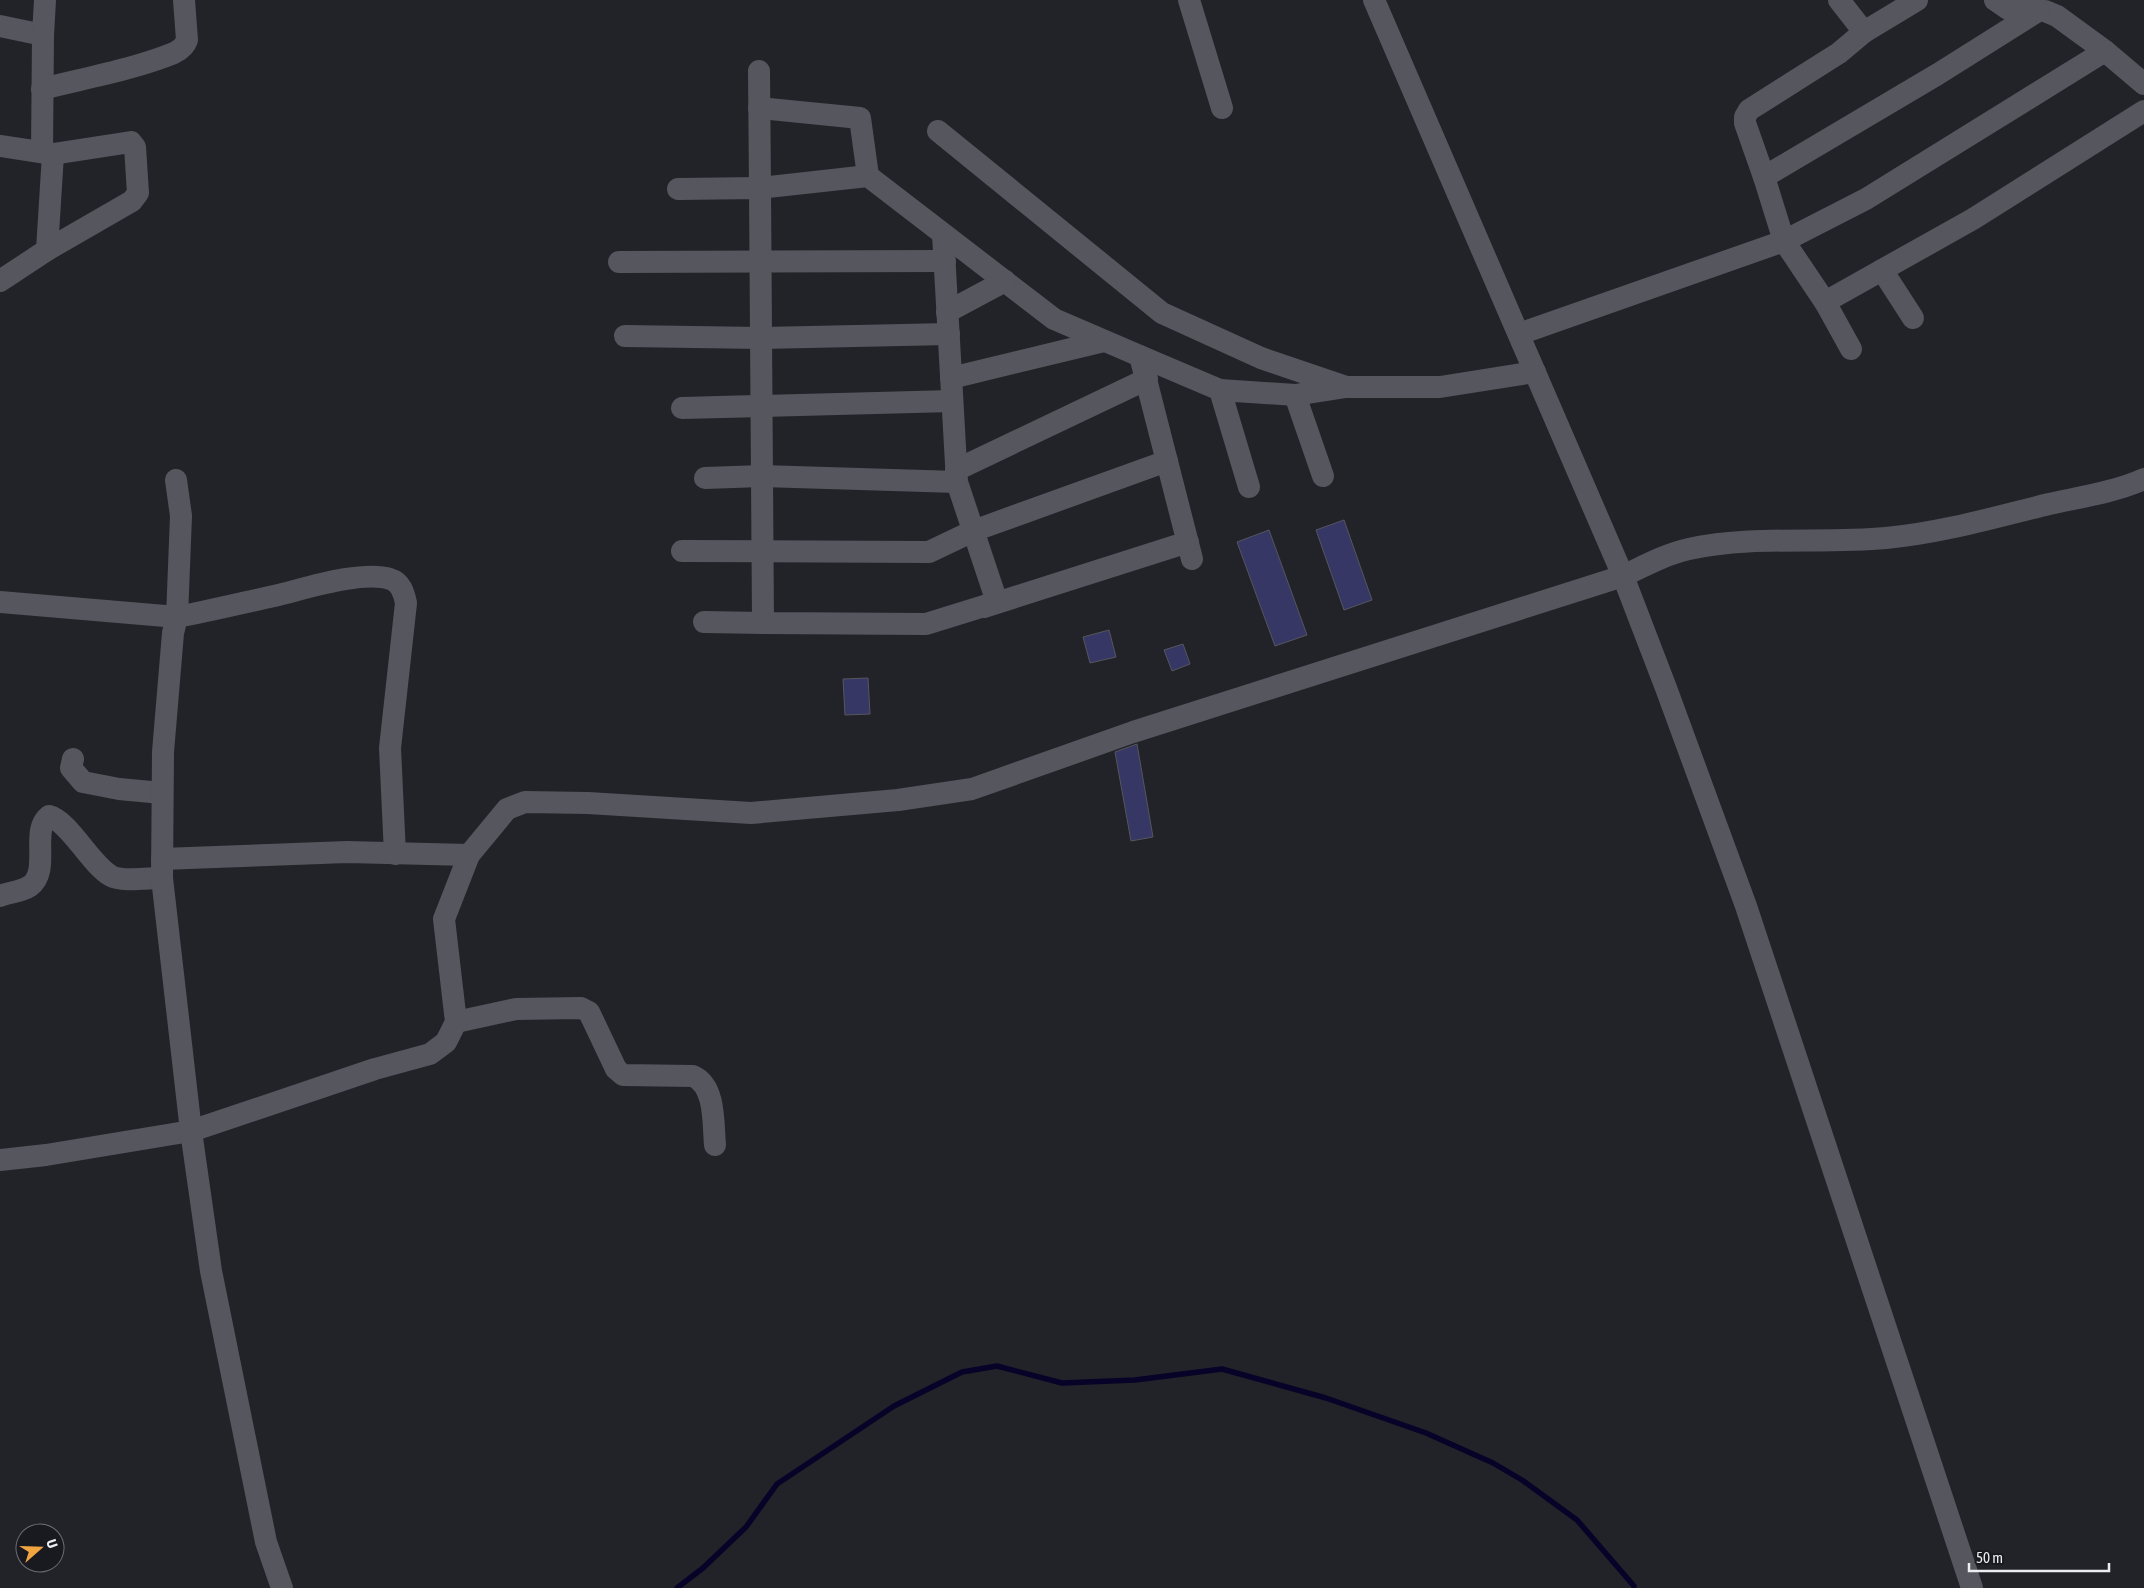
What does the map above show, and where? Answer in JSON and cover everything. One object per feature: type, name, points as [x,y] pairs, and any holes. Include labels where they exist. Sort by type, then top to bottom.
[{"type":"street","points":[[45,0],[42,89],[48,153],[47,250]]},
{"type":"street","points":[[42,89],[124,68],[178,51],[186,44],[187,40],[184,0]]},
{"type":"street","points":[[1189,0],[1222,108]]},
{"type":"street","points":[[1374,0],[1623,576],[1746,906],[1972,1588]]},
{"type":"street","points":[[1840,0],[1864,32]]},
{"type":"street","points":[[1851,349],[1825,302],[1784,241],[1745,123],[1745,117],[1749,110],[1839,53],[1864,32],[1917,0]]},
{"type":"street","points":[[1995,0],[2008,9],[2038,11],[2057,16],[2105,51],[2144,84]]},
{"type":"street","points":[[1764,177],[1938,74],[2038,11]]},
{"type":"street","points":[[0,26],[43,35]]},
{"type":"street","points":[[1519,334],[1784,241],[1866,198],[2105,51]]},
{"type":"street","points":[[759,71],[763,623]]},
{"type":"street","points":[[759,108],[860,118],[868,176]]},
{"type":"street","points":[[1825,302],[1973,219],[2144,112]]},
{"type":"street","points":[[938,131],[1162,313],[1261,358],[1346,387]]},
{"type":"street","points":[[0,146],[48,153],[131,142],[135,147],[138,193],[132,201],[47,250],[0,281]]},
{"type":"street","points":[[678,189],[760,188],[868,176],[1054,319],[1220,390],[1296,395],[1346,387],[1440,387],[1535,372]]},
{"type":"street","points":[[943,234],[956,476],[997,602]]},
{"type":"street","points":[[619,262],[945,261]]},
{"type":"street","points":[[1882,270],[1913,318]]},
{"type":"street","points":[[625,336],[761,338],[948,323],[1005,281]]},
{"type":"street","points":[[951,378],[1104,341]]},
{"type":"street","points":[[704,622],[926,624],[997,602],[1190,551],[1140,356]]},
{"type":"street","points":[[705,478],[762,476],[956,476],[1146,380]]},
{"type":"street","points":[[1220,390],[1249,487]]},
{"type":"street","points":[[1296,395],[1323,476]]},
{"type":"street","points":[[682,408],[952,401]]},
{"type":"street","points":[[682,551],[763,553],[929,552],[973,530],[1167,462]]},
{"type":"street","points":[[0,1160],[46,1155],[191,1131],[375,1069],[430,1054],[446,1042],[456,1022],[444,919],[469,854],[507,809],[524,802],[751,813],[898,800],[972,789],[1133,732],[1623,576],[1658,559],[1689,550],[1717,545],[1895,536],[1948,528],[2130,485],[2144,479]]},
{"type":"street","points":[[176,480],[181,516],[177,617],[173,633],[163,752],[162,868],[191,1131],[213,1280],[266,1542],[282,1588]]},
{"type":"street","points":[[0,602],[177,617],[215,610],[336,581],[373,576],[392,579],[404,589],[406,602],[390,748],[395,854]]},
{"type":"street","points":[[953,616],[997,602]]},
{"type":"street","points":[[73,759],[71,768],[82,782],[119,790],[162,793]]},
{"type":"street","points":[[0,896],[32,885],[39,873],[40,840],[46,819],[50,816],[60,822],[86,853],[112,876],[126,879],[162,868],[347,852],[469,854]]},
{"type":"street","points":[[456,1022],[516,1009],[581,1008],[589,1012],[616,1069],[623,1075],[693,1076],[706,1086],[711,1104],[715,1145]]},
{"type":"building","points":[[1344,520],[1372,600],[1344,610],[1316,530]]},
{"type":"building","points":[[1269,530],[1307,635],[1275,646],[1237,542]]},
{"type":"building","points":[[1109,630],[1116,657],[1090,663],[1083,637]]},
{"type":"building","points":[[1183,644],[1190,664],[1172,671],[1164,650]]},
{"type":"building","points":[[868,678],[870,714],[845,715],[843,679]]},
{"type":"building","points":[[1137,744],[1153,837],[1131,841],[1115,752]]},
{"type":"waterway","points":[[677,1588],[703,1568],[746,1527],[777,1484],[894,1406],[962,1372],[997,1366],[1062,1383],[1135,1380],[1222,1369],[1326,1398],[1426,1433],[1493,1463],[1522,1480],[1577,1520],[1634,1586]]}]
